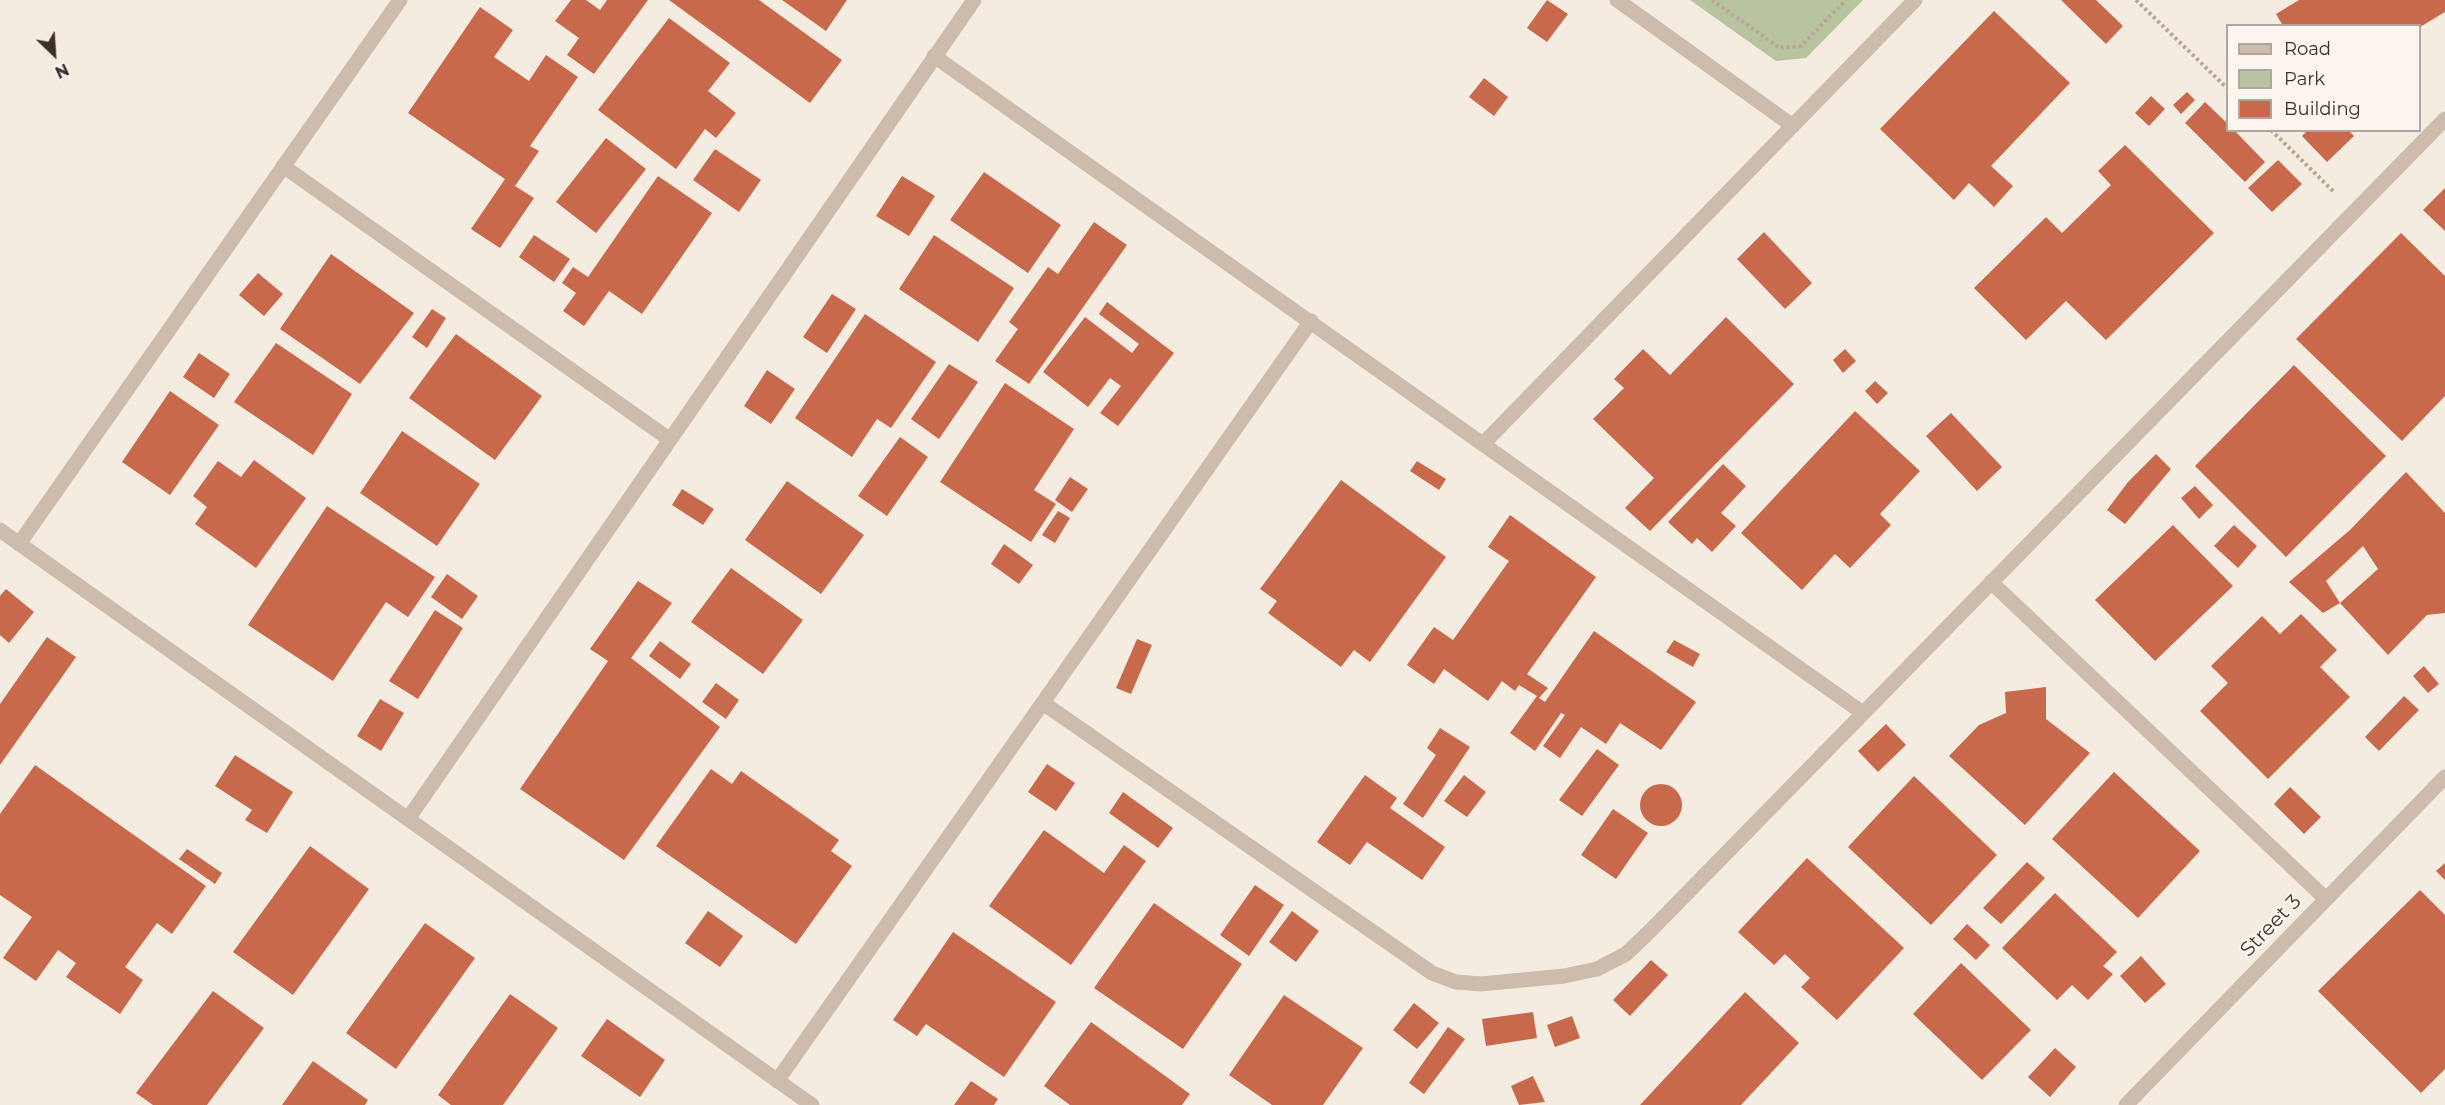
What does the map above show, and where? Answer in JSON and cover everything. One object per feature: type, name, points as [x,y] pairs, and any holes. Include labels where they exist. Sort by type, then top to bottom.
[{"type":"street","points":[[19,544],[400,0]]},
{"type":"street","points":[[408,819],[974,0]]},
{"type":"street","points":[[1617,0],[1793,126]]},
{"type":"street","points":[[1484,444],[1915,0]]},
{"type":"street","points":[[934,56],[1863,713]]},
{"type":"street","points":[[1043,703],[1410,960],[1432,973],[1456,981],[1481,984],[1564,976],[1597,969],[1626,954],[2445,119]]},
{"type":"street","points":[[283,166],[669,439]]},
{"type":"street","points":[[777,1081],[1311,321]]},
{"type":"street","points":[[0,530],[812,1105]]},
{"type":"street","points":[[1991,582],[2326,900]]},
{"type":"street","name":"Street 3","points":[[2127,1105],[2445,777]]},
{"type":"path","points":[[1712,0],[1780,48],[1801,46],[1846,0]]},
{"type":"path","points":[[2136,0],[2226,87]]},
{"type":"path","points":[[2273,132],[2355,213]]},
{"type":"green space","points":[[1690,0],[1863,0],[1806,58],[1776,61]]},
{"type":"building","points":[[571,0],[586,0],[600,10],[607,0],[648,0],[594,74],[567,55],[579,38],[555,21]]},
{"type":"building","points":[[669,0],[759,0],[842,60],[810,103]]},
{"type":"building","points":[[782,0],[847,0],[826,31]]},
{"type":"building","points":[[1547,0],[1568,14],[1547,42],[1527,28]]},
{"type":"building","points":[[2061,0],[2096,0],[2123,26],[2106,44]]},
{"type":"building","points":[[2299,0],[2445,0],[2445,12],[2421,26],[2421,24],[2282,24],[2276,14]]},
{"type":"building","points":[[480,7],[513,30],[494,57],[529,81],[546,55],[578,77],[530,146],[539,151],[515,186],[534,198],[500,248],[471,229],[505,179],[408,113]]},
{"type":"building","points":[[1994,11],[2070,83],[1991,166],[2013,186],[1994,207],[1969,183],[1954,200],[1880,129]]},
{"type":"building","points":[[669,18],[730,63],[708,91],[736,113],[716,138],[705,129],[676,169],[598,110]]},
{"type":"building","points":[[1484,78],[1508,97],[1494,116],[1469,97]]},
{"type":"building","points":[[2187,92],[2195,100],[2181,114],[2173,105]]},
{"type":"building","points":[[2151,96],[2165,109],[2149,126],[2135,113]]},
{"type":"building","points":[[2205,102],[2226,122],[2226,132],[2236,132],[2265,162],[2245,182],[2185,123]]},
{"type":"building","points":[[2306,132],[2350,132],[2354,136],[2327,162],[2302,136]]},
{"type":"building","points":[[606,138],[646,169],[596,233],[556,202]]},
{"type":"building","points":[[2125,145],[2214,233],[2106,340],[2066,301],[2026,340],[1974,288],[2046,217],[2062,233],[2111,185],[2098,171]]},
{"type":"building","points":[[715,149],[761,180],[739,212],[693,180]]},
{"type":"building","points":[[2278,160],[2302,184],[2272,212],[2248,188]]},
{"type":"building","points":[[984,172],[1061,225],[1028,273],[950,220]]},
{"type":"building","points":[[658,176],[712,213],[642,314],[609,291],[584,326],[563,311],[576,293],[562,283],[573,267],[588,277]]},
{"type":"building","points":[[902,176],[935,196],[909,236],[876,216]]},
{"type":"building","points":[[2445,188],[2445,231],[2423,210]]},
{"type":"building","points":[[1094,222],[1127,245],[1029,384],[995,361],[1018,329],[1009,322],[1048,267],[1058,274]]},
{"type":"building","points":[[1764,232],[1812,283],[1785,309],[1737,259]]},
{"type":"building","points":[[2401,233],[2445,276],[2445,396],[2402,441],[2296,339]]},
{"type":"building","points":[[534,235],[570,259],[554,282],[519,257]]},
{"type":"building","points":[[934,235],[1014,288],[978,342],[899,289]]},
{"type":"building","points":[[331,254],[414,313],[360,384],[280,329]]},
{"type":"building","points":[[258,273],[283,294],[264,316],[239,295]]},
{"type":"building","points":[[832,294],[856,309],[827,353],[803,337]]},
{"type":"building","points":[[1107,302],[1174,353],[1118,426],[1100,413],[1121,386],[1110,378],[1088,407],[1043,372],[1085,317],[1132,353],[1139,344],[1099,314]]},
{"type":"building","points":[[432,309],[446,318],[427,348],[412,337]]},
{"type":"building","points":[[865,314],[936,362],[891,428],[877,419],[852,457],[795,418]]},
{"type":"building","points":[[1726,317],[1794,384],[1650,531],[1625,508],[1654,478],[1593,419],[1624,388],[1614,379],[1643,349],[1670,375]]},
{"type":"building","points":[[456,334],[542,396],[495,460],[409,398]]},
{"type":"building","points":[[276,343],[352,394],[313,455],[234,402]]},
{"type":"building","points":[[1845,349],[1856,361],[1843,373],[1833,360]]},
{"type":"building","points":[[199,353],[230,374],[214,398],[183,377]]},
{"type":"building","points":[[949,364],[978,382],[939,439],[911,419]]},
{"type":"building","points":[[2294,365],[2386,456],[2286,557],[2195,466]]},
{"type":"building","points":[[767,370],[795,389],[771,424],[744,406]]},
{"type":"building","points":[[1875,381],[1888,393],[1877,404],[1865,391]]},
{"type":"building","points":[[1005,383],[1074,429],[1034,490],[1056,504],[1031,542],[940,482]]},
{"type":"building","points":[[170,391],[219,425],[170,495],[122,462]]},
{"type":"building","points":[[1855,411],[1920,471],[1880,514],[1891,525],[1850,568],[1835,554],[1802,590],[1741,533]]},
{"type":"building","points":[[1951,413],[2002,467],[1977,491],[1926,436]]},
{"type":"building","points":[[402,431],[480,484],[437,546],[360,493]]},
{"type":"building","points":[[900,437],[928,457],[887,516],[858,496]]},
{"type":"building","points":[[2156,454],[2171,469],[2125,524],[2107,510],[2128,482]]},
{"type":"building","points":[[254,460],[306,498],[256,568],[195,524],[207,507],[193,496],[218,461],[241,477]]},
{"type":"building","points":[[1417,461],[1446,479],[1439,490],[1410,471]]},
{"type":"building","points":[[1723,464],[1746,486],[1721,513],[1736,526],[1712,552],[1697,538],[1692,544],[1668,522]]},
{"type":"building","points":[[2406,472],[2445,513],[2445,613],[2427,615],[2388,655],[2340,603],[2323,613],[2289,582],[2350,530]],"holes":[[[2363,546],[2378,569],[2340,603],[2326,581]]]},
{"type":"building","points":[[1070,477],[1088,489],[1072,512],[1055,500]]},
{"type":"building","points":[[1341,480],[1446,557],[1370,662],[1354,650],[1341,667],[1268,613],[1277,601],[1260,589]]},
{"type":"building","points":[[787,481],[864,535],[821,594],[745,540]]},
{"type":"building","points":[[2195,486],[2213,505],[2199,519],[2181,498]]},
{"type":"building","points":[[682,489],[714,509],[703,525],[672,505]]},
{"type":"building","points":[[327,506],[435,577],[408,617],[386,602],[333,681],[248,625]]},
{"type":"building","points":[[1058,511],[1070,518],[1055,543],[1042,535]]},
{"type":"building","points":[[1510,515],[1596,577],[1527,674],[1548,688],[1539,698],[1545,702],[1594,631],[1696,702],[1661,750],[1620,723],[1606,744],[1581,727],[1560,758],[1543,746],[1565,715],[1561,713],[1535,751],[1510,733],[1537,696],[1519,685],[1515,691],[1502,681],[1488,701],[1444,669],[1434,684],[1407,665],[1434,627],[1453,640],[1509,561],[1488,547]]},
{"type":"building","points":[[2173,525],[2233,586],[2155,661],[2095,600]]},
{"type":"building","points":[[2234,525],[2257,546],[2238,568],[2214,546]]},
{"type":"building","points":[[1004,544],[1033,565],[1019,584],[991,564]]},
{"type":"building","points":[[731,568],[803,620],[763,674],[691,622]]},
{"type":"building","points":[[447,574],[478,596],[462,619],[431,597]]},
{"type":"building","points":[[638,581],[672,603],[631,658],[720,727],[624,860],[520,789],[608,661],[590,649]]},
{"type":"building","points":[[6,589],[34,612],[9,643],[0,635],[0,596]]},
{"type":"building","points":[[435,610],[463,628],[418,699],[389,681]]},
{"type":"building","points":[[2301,614],[2337,650],[2320,667],[2350,697],[2268,779],[2200,711],[2228,683],[2211,666],[2262,616],[2280,634]]},
{"type":"building","points":[[47,637],[76,657],[0,765],[0,704]]},
{"type":"building","points":[[1137,639],[1152,645],[1131,694],[1116,688]]},
{"type":"building","points":[[1674,640],[1700,654],[1693,667],[1666,652]]},
{"type":"building","points":[[660,641],[691,664],[680,679],[649,656]]},
{"type":"building","points":[[2424,666],[2439,684],[2428,693],[2413,676]]},
{"type":"building","points":[[716,683],[739,700],[726,719],[702,702]]},
{"type":"building","points":[[2046,687],[2046,719],[2090,753],[2025,825],[1949,756],[1979,725],[2006,713],[2005,692]]},
{"type":"building","points":[[2404,696],[2419,710],[2379,751],[2365,737]]},
{"type":"building","points":[[380,699],[404,713],[381,751],[357,736]]},
{"type":"building","points":[[1886,724],[1906,745],[1878,772],[1858,751]]},
{"type":"building","points":[[1440,728],[1470,747],[1423,818],[1403,804],[1436,755],[1427,748]]},
{"type":"building","points":[[1597,749],[1619,765],[1582,816],[1559,800]]},
{"type":"building","points":[[235,755],[293,792],[267,833],[245,820],[252,810],[215,786]]},
{"type":"building","points":[[1047,764],[1075,783],[1056,811],[1028,792]]},
{"type":"building","points":[[35,765],[206,886],[172,934],[157,923],[125,967],[143,980],[120,1014],[66,977],[76,963],[58,950],[36,981],[3,958],[32,917],[0,895],[0,814]]},
{"type":"building","points":[[711,769],[732,784],[741,771],[839,840],[831,851],[852,866],[796,944],[656,846]]},
{"type":"building","points":[[2114,772],[2200,851],[2138,918],[2052,839]]},
{"type":"building","points":[[1365,775],[1397,798],[1390,808],[1445,847],[1422,880],[1367,842],[1350,865],[1317,842]]},
{"type":"building","points":[[1464,775],[1486,792],[1467,817],[1444,801]]},
{"type":"building","points":[[1914,776],[1997,855],[1931,925],[1848,847]]},
{"type":"building","points":[[1661,784],[1669,785],[1676,790],[1681,797],[1681,813],[1676,820],[1669,825],[1661,826],[1653,825],[1646,820],[1641,813],[1640,805],[1641,797],[1646,790],[1653,785]]},
{"type":"building","points":[[2290,787],[2321,817],[2304,834],[2274,804]]},
{"type":"building","points":[[1123,792],[1173,828],[1158,848],[1109,813]]},
{"type":"building","points":[[1613,809],[1648,833],[1616,879],[1581,855]]},
{"type":"building","points":[[1044,830],[1104,873],[1124,845],[1146,861],[1071,965],[989,906]]},
{"type":"building","points":[[310,846],[369,889],[293,995],[233,952]]},
{"type":"building","points":[[187,849],[222,873],[215,884],[179,859]]},
{"type":"building","points":[[1807,858],[1904,948],[1837,1020],[1801,987],[1810,978],[1785,954],[1774,965],[1738,932]]},
{"type":"building","points":[[2027,862],[2045,878],[2001,924],[1983,908]]},
{"type":"building","points":[[2445,863],[2445,880],[2436,871]]},
{"type":"building","points":[[1255,885],[1284,905],[1249,956],[1220,935]]},
{"type":"building","points":[[2420,890],[2445,915],[2445,1069],[2421,1093],[2318,991]]},
{"type":"building","points":[[2055,893],[2117,952],[2103,966],[2113,974],[2088,1000],[2072,985],[2057,1000],[2002,948]]},
{"type":"building","points":[[1154,903],[1242,964],[1183,1049],[1094,988]]},
{"type":"building","points":[[708,911],[743,936],[720,967],[685,943]]},
{"type":"building","points":[[1292,911],[1319,931],[1296,962],[1269,942]]},
{"type":"building","points":[[425,923],[475,958],[396,1069],[346,1033]]},
{"type":"building","points":[[1967,924],[1990,945],[1976,960],[1953,939]]},
{"type":"building","points":[[953,932],[1056,1002],[1004,1077],[926,1024],[917,1036],[893,1020]]},
{"type":"building","points":[[2141,956],[2166,984],[2145,1003],[2120,976]]},
{"type":"building","points":[[1651,960],[1668,975],[1630,1016],[1613,1000]]},
{"type":"building","points":[[1961,963],[2031,1030],[1982,1080],[1913,1014]]},
{"type":"building","points":[[213,991],[264,1028],[207,1105],[153,1105],[136,1093]]},
{"type":"building","points":[[1745,992],[1799,1043],[1741,1105],[1640,1105]]},
{"type":"building","points":[[510,994],[558,1028],[503,1105],[451,1105],[438,1095]]},
{"type":"building","points":[[1284,995],[1363,1048],[1323,1105],[1272,1105],[1229,1075]]},
{"type":"building","points":[[1414,1003],[1439,1023],[1417,1049],[1393,1030]]},
{"type":"building","points":[[1533,1012],[1537,1038],[1486,1046],[1482,1019]]},
{"type":"building","points":[[1572,1016],[1580,1038],[1555,1047],[1547,1025]]},
{"type":"building","points":[[607,1019],[665,1060],[640,1097],[581,1056]]},
{"type":"building","points":[[1091,1022],[1190,1094],[1182,1105],[1070,1105],[1044,1086]]},
{"type":"building","points":[[1448,1027],[1465,1039],[1424,1094],[1409,1083]]},
{"type":"building","points":[[2055,1048],[2076,1067],[2050,1097],[2028,1077]]},
{"type":"building","points":[[313,1061],[368,1100],[365,1105],[282,1105]]},
{"type":"building","points":[[1533,1076],[1545,1102],[1519,1105],[1511,1086]]},
{"type":"building","points":[[971,1081],[998,1099],[994,1105],[954,1105]]}]
